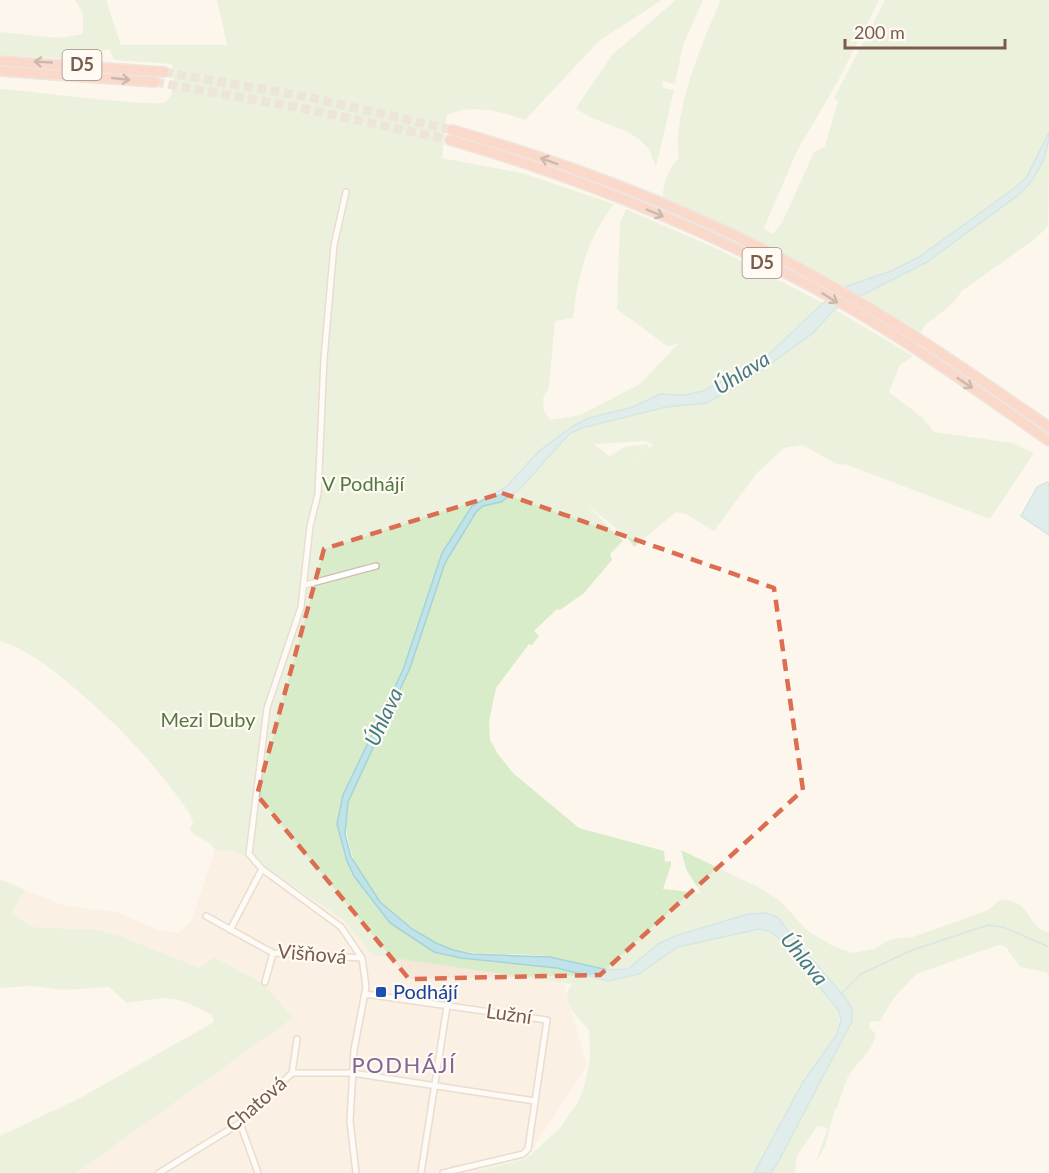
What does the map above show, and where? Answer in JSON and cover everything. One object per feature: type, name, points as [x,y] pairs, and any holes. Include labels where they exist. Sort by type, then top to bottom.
[{"type":"highway","name":"D5","points":[[0,61],[164,72]]},
{"type":"highway","name":"D5","points":[[0,71],[155,82]]},
{"type":"highway","name":"D5","points":[[452,130],[604,181],[711,226],[819,279],[923,341],[1049,427]]},
{"type":"highway","name":"D5","points":[[450,140],[601,191],[707,235],[813,288],[916,351],[1049,441]]},
{"type":"street","points":[[346,192],[334,245],[324,359],[322,460],[301,607],[288,652],[274,682],[266,719],[249,854],[262,869],[341,927],[362,958],[365,994],[352,1073],[350,1121],[356,1173]]},
{"type":"street","points":[[304,585],[376,566]]},
{"type":"street","points":[[230,930],[262,869]]},
{"type":"street","name":"Višňová","points":[[206,916],[273,952],[362,958]]},
{"type":"street","points":[[265,982],[273,952]]},
{"type":"street","name":"Lužní","points":[[365,994],[547,1020],[535,1101]]},
{"type":"street","points":[[421,1173],[447,1006]]},
{"type":"street","points":[[297,1039],[292,1072],[352,1073],[535,1101],[528,1149],[523,1154],[443,1173]]},
{"type":"street","name":"Chatová","points":[[159,1173],[240,1123],[292,1072]]},
{"type":"street","points":[[240,1123],[258,1173]]},
{"type":"highlighted area","points":[[502,493],[774,588],[803,790],[600,975],[409,979],[257,795],[324,549]]},
{"type":"shaded area","points":[[215,850],[233,851],[259,863],[344,920],[372,955],[563,981],[587,1065],[526,1159],[470,1173],[76,1173],[293,1018],[201,968],[120,936],[97,930],[32,927],[10,913],[25,890],[65,906],[117,912],[158,930],[178,933],[191,922]]},
{"type":"green space","points":[[75,0],[106,0],[121,45],[227,45],[217,0],[662,0],[599,41],[525,120],[476,109],[447,115],[442,158],[522,173],[614,204],[590,244],[581,272],[573,318],[555,321],[549,387],[543,399],[544,411],[550,420],[580,415],[640,384],[678,344],[667,346],[617,309],[620,222],[626,209],[720,250],[823,303],[768,355],[718,384],[703,391],[684,395],[660,394],[633,407],[573,426],[539,451],[506,487],[472,506],[442,553],[403,670],[343,795],[343,849],[390,923],[449,956],[557,968],[608,981],[639,974],[678,947],[759,929],[779,938],[839,1011],[840,1028],[803,1082],[754,1173],[470,1173],[526,1159],[559,1129],[578,1102],[584,1087],[590,1058],[589,1030],[568,1003],[568,990],[572,984],[372,955],[344,920],[259,863],[233,851],[215,850],[213,846],[192,833],[190,829],[193,823],[190,814],[152,764],[124,734],[51,669],[22,650],[0,641],[0,89],[156,103],[165,102],[168,99],[173,85],[172,64],[114,60],[109,49],[93,55],[93,60],[0,55],[0,32],[58,38],[83,34],[83,14]]},
{"type":"green space","points":[[676,0],[703,0],[683,45],[675,84],[662,81],[663,88],[674,90],[656,167],[648,148],[639,139],[584,114],[576,108],[613,54]]},
{"type":"green space","points":[[721,0],[879,0],[838,81],[797,151],[764,228],[773,234],[782,223],[814,152],[825,146],[838,101],[834,98],[885,0],[1049,0],[1049,132],[1026,178],[1016,187],[919,257],[891,271],[845,287],[747,236],[663,198],[667,177],[672,166],[679,159],[680,121],[690,78]]},
{"type":"green space","points":[[1049,147],[1048,226],[1035,239],[963,290],[951,305],[924,326],[921,333],[861,296],[927,262],[1021,193]]},
{"type":"green space","points":[[834,309],[913,356],[900,365],[889,392],[923,418],[934,432],[1013,443],[1034,453],[990,519],[845,464],[839,465],[802,445],[784,448],[757,473],[714,531],[686,514],[676,512],[634,547],[627,537],[587,505],[623,541],[610,554],[612,560],[584,593],[560,610],[557,609],[534,631],[539,636],[532,645],[529,644],[496,688],[489,722],[490,740],[513,773],[579,828],[664,851],[665,862],[671,861],[671,865],[663,889],[701,893],[686,869],[681,850],[762,889],[779,900],[808,931],[833,946],[852,953],[874,949],[891,939],[913,937],[986,911],[1000,900],[1010,901],[1024,908],[1036,925],[1049,933],[1049,977],[1046,972],[1020,967],[1006,947],[999,945],[916,974],[894,998],[880,1021],[870,1022],[869,1027],[876,1034],[874,1041],[848,1077],[837,1109],[835,1109],[825,1146],[814,1166],[828,1128],[817,1126],[797,1156],[795,1173],[771,1173],[852,1021],[852,1009],[828,975],[776,917],[755,913],[694,930],[658,944],[631,967],[617,971],[607,971],[551,957],[456,950],[434,942],[412,930],[392,914],[374,894],[360,873],[351,850],[346,826],[348,802],[410,668],[445,563],[475,512],[483,506],[501,502],[521,488],[569,434],[582,428],[666,407],[707,403],[813,333]],"holes":[[[646,441],[653,445],[619,474],[649,448],[648,444],[625,447],[609,456],[594,444]]]},
{"type":"green space","points":[[0,879],[25,890],[11,913],[32,927],[97,930],[120,936],[200,968],[214,957],[265,985],[293,1018],[76,1173],[0,1173],[0,1136],[80,1098],[214,1022],[212,1015],[179,1000],[163,999],[127,1003],[109,987],[63,990],[33,986],[0,988]]},
{"type":"water","name":"Úhlava","points":[[1049,132],[1047,149],[1041,165],[1021,193],[927,262],[835,309],[813,333],[757,374],[707,403],[666,407],[582,428],[569,434],[521,488],[501,502],[483,506],[476,512],[445,563],[410,668],[348,802],[345,834],[351,857],[380,902],[412,929],[453,950],[472,954],[550,957],[608,970],[628,969],[658,944],[675,936],[748,914],[766,913],[777,917],[847,1000],[852,1009],[852,1021],[777,1164],[771,1173],[754,1173],[803,1082],[837,1034],[841,1020],[839,1011],[779,938],[759,929],[678,947],[639,974],[608,981],[557,968],[461,958],[434,952],[390,923],[354,876],[347,861],[337,824],[343,795],[403,670],[442,553],[472,506],[506,487],[539,451],[573,426],[589,418],[633,407],[660,394],[684,395],[703,391],[768,355],[823,303],[845,287],[891,271],[919,257],[1016,187],[1026,178]]},
{"type":"water","points":[[1049,483],[1049,535],[1021,516],[1037,487]]},
{"type":"waterway","points":[[841,994],[861,974],[910,951],[988,925],[1003,927],[1049,947]]},
{"type":"tunnel","points":[[164,72],[308,97],[452,130]]},
{"type":"tunnel","points":[[155,82],[306,109],[450,140]]},
{"type":"place","name":"Podhájí","points":[[381,992]]},
{"type":"district","name":"PODHÁJÍ","points":[[404,1065]]},
{"type":"park label","name":"V Podhájí","points":[[363,484]]},
{"type":"park label","name":"Mezi Duby","points":[[208,720]]}]
